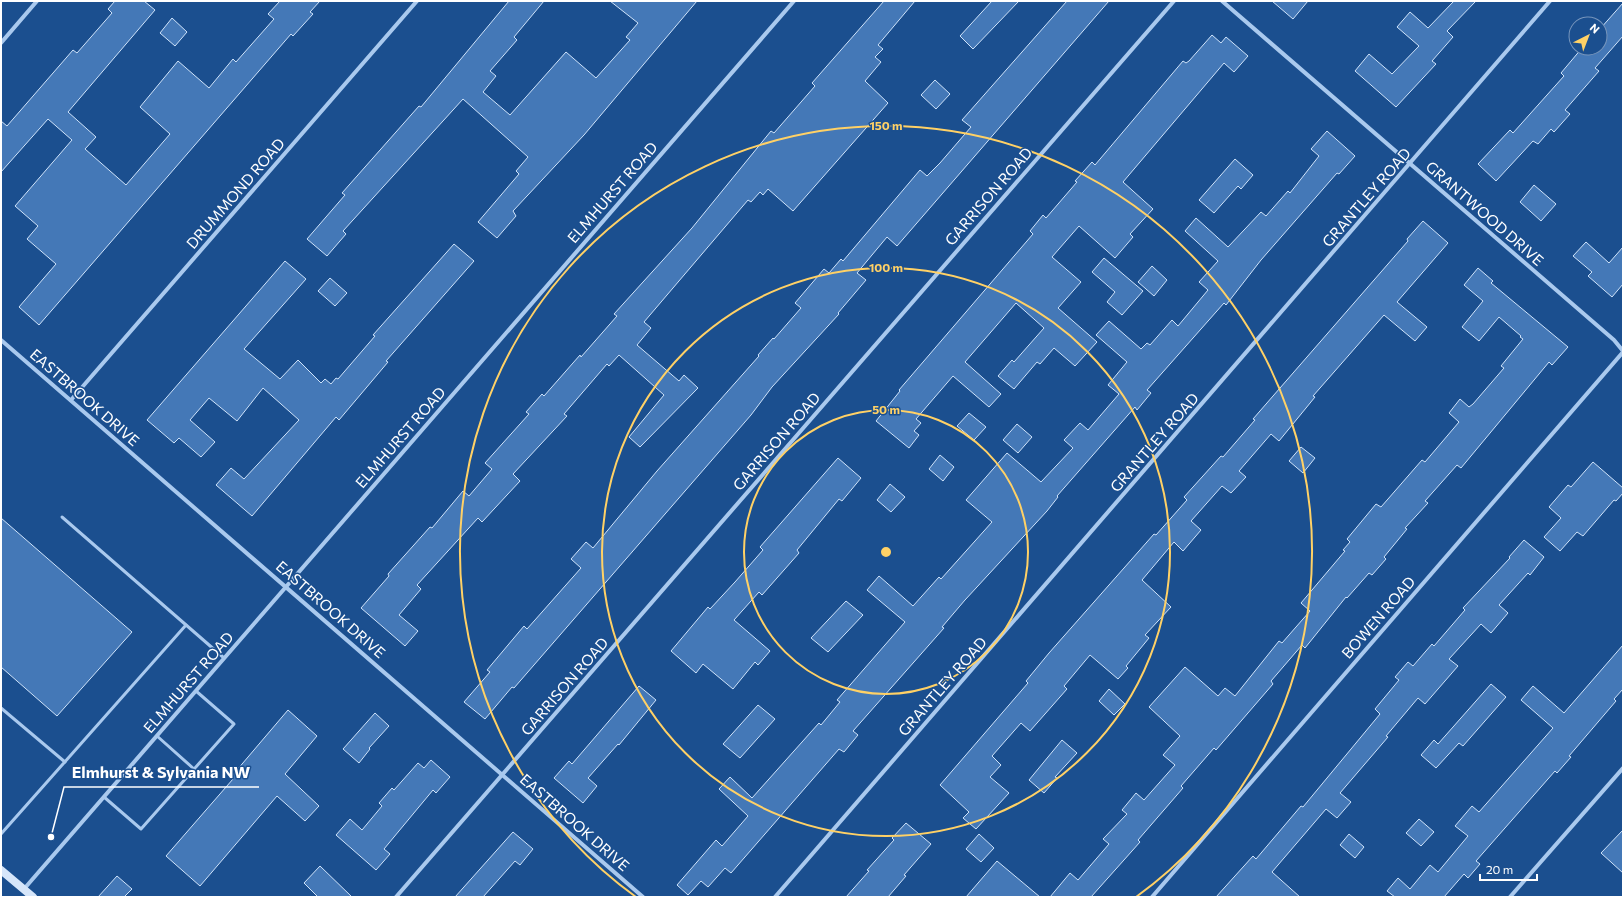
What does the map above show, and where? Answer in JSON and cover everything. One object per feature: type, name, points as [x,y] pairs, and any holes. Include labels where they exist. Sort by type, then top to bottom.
[{"type":"main road","points":[[1,870],[33,897]]},
{"type":"street","points":[[1,43],[37,1]]},
{"type":"street","name":"DRUMMOND ROAD","points":[[71,400],[417,1]]},
{"type":"street","name":"ELMHURST ROAD","points":[[24,890],[794,1]]},
{"type":"street","name":"GARRISON ROAD","points":[[396,897],[1174,1]]},
{"type":"street","name":"GRANTWOOD DRIVE","points":[[1222,1],[1614,340],[1623,351]]},
{"type":"street","name":"GRANTLEY ROAD","points":[[775,897],[1550,1]]},
{"type":"street","name":"EASTBROOK DRIVE","points":[[1,340],[643,897]]},
{"type":"street","name":"BOWEN ROAD","points":[[1152,897],[1623,351]]},
{"type":"street","points":[[1510,897],[1623,768]]},
{"type":"lane","points":[[62,517],[224,658]]},
{"type":"lane","points":[[1,834],[186,625]]},
{"type":"lane","points":[[104,797],[141,829],[234,724],[196,691]]},
{"type":"lane","points":[[1,708],[65,762]]},
{"type":"lane","points":[[157,736],[194,769]]},
{"type":"building","points":[[115,1],[144,1],[155,10],[68,112],[96,137],[85,149],[126,185],[170,134],[140,107],[178,61],[209,88],[233,59],[236,62],[274,19],[268,14],[280,1],[320,1],[310,12],[313,14],[293,36],[291,34],[39,325],[19,307],[56,264],[27,239],[38,226],[15,206],[72,140],[48,119],[1,172],[1,121],[7,126],[73,50],[77,53],[112,13],[108,9]]},
{"type":"building","points":[[509,1],[544,1],[514,37],[517,40],[490,71],[496,76],[483,92],[510,115],[566,52],[596,78],[630,40],[626,37],[638,23],[610,1],[697,1],[584,135],[513,211],[516,216],[497,238],[478,222],[519,174],[516,171],[528,157],[463,99],[343,231],[346,234],[327,256],[307,239],[345,195],[342,193],[419,106],[421,107]]},
{"type":"building","points":[[884,1],[915,1],[878,45],[883,49],[875,57],[881,62],[865,81],[888,103],[793,211],[768,189],[763,195],[760,192],[751,202],[748,200],[644,322],[651,328],[637,345],[679,381],[684,375],[698,388],[640,447],[629,437],[664,395],[619,355],[609,366],[607,364],[564,414],[567,416],[513,474],[520,481],[482,522],[478,518],[417,585],[421,589],[399,615],[418,631],[405,646],[361,608],[389,576],[388,574],[430,527],[432,528],[463,491],[469,496],[492,469],[485,463],[529,414],[526,412],[542,394],[544,396],[580,355],[581,357],[617,316],[614,314],[692,228],[771,131],[774,133],[815,86],[812,83]]},
{"type":"building","points":[[992,1],[1019,1],[973,49],[960,36]]},
{"type":"building","points":[[1067,1],[1109,1],[897,246],[887,237],[857,273],[866,280],[838,313],[839,314],[772,387],[751,415],[514,688],[512,687],[485,719],[464,702],[490,672],[487,670],[524,626],[527,629],[581,568],[571,559],[586,542],[593,548],[657,471],[801,308],[795,303],[824,269],[829,273],[841,259],[843,261],[920,170],[927,176],[940,163],[971,127],[962,120]]},
{"type":"building","points":[[1272,1],[1308,1],[1293,19]]},
{"type":"building","points":[[1454,1],[1476,1],[1447,31],[1453,37],[1432,61],[1436,64],[1396,107],[1355,71],[1369,54],[1392,74],[1419,46],[1397,27],[1410,12],[1428,28]]},
{"type":"building","points":[[1623,3],[1623,36],[1608,53],[1608,20]]},
{"type":"building","points":[[172,18],[187,32],[175,46],[160,33]]},
{"type":"building","points":[[1212,35],[1221,43],[1226,37],[1248,56],[1234,72],[1224,63],[1123,182],[1153,209],[1130,234],[1133,237],[1115,258],[1079,226],[1052,257],[1081,282],[1058,308],[1097,342],[1075,366],[1054,348],[1040,364],[1037,362],[1014,389],[998,376],[1012,360],[1014,362],[1044,328],[1016,303],[965,362],[1001,394],[989,407],[953,376],[916,419],[921,423],[914,431],[919,435],[909,448],[876,421],[900,391],[899,390],[1033,234],[1030,231],[1043,215],[1046,218],[1077,182],[1075,181],[1092,162],[1095,165],[1183,61],[1186,63],[1189,61]]},
{"type":"building","points":[[1575,56],[1606,56],[1595,68],[1599,71],[1565,110],[1570,114],[1554,132],[1551,129],[1538,144],[1533,141],[1496,181],[1478,164],[1510,130],[1513,133],[1564,76],[1561,73]]},
{"type":"building","points":[[935,80],[950,94],[936,109],[921,95]]},
{"type":"building","points":[[1327,131],[1355,156],[1339,174],[1337,173],[1261,260],[1226,305],[1224,303],[1147,390],[1151,393],[1137,410],[1135,407],[1057,496],[1058,497],[1047,511],[965,600],[942,627],[944,628],[853,731],[858,735],[844,752],[839,749],[731,873],[725,868],[708,887],[701,881],[688,895],[677,885],[716,840],[722,846],[748,816],[719,789],[730,777],[752,798],[819,723],[821,725],[840,702],[837,700],[905,622],[867,590],[879,576],[913,606],[939,577],[941,579],[992,522],[966,500],[1007,453],[1041,482],[1073,448],[1064,440],[1080,423],[1088,430],[1119,394],[1108,385],[1127,362],[1096,335],[1109,321],[1141,349],[1147,343],[1150,345],[1172,320],[1178,326],[1208,290],[1199,282],[1218,261],[1185,231],[1196,218],[1228,247],[1261,212],[1266,216],[1288,191],[1290,193],[1319,156],[1311,149]]},
{"type":"building","points":[[1235,159],[1253,175],[1241,189],[1238,186],[1214,213],[1199,200]]},
{"type":"building","points":[[1534,185],[1556,204],[1541,221],[1520,202]]},
{"type":"building","points":[[1423,221],[1448,243],[1397,302],[1427,327],[1415,341],[1384,315],[1313,396],[1315,397],[1279,441],[1271,434],[1239,471],[1246,477],[1231,493],[1222,486],[1191,521],[1201,530],[1183,551],[1174,542],[1142,580],[1171,607],[1145,635],[1149,638],[1126,666],[1128,668],[1118,679],[1090,655],[1064,686],[1067,689],[1030,731],[1021,723],[992,756],[1001,765],[990,777],[1009,793],[976,829],[963,818],[969,812],[940,785],[1028,683],[1026,681],[1049,653],[1154,534],[1156,535],[1187,500],[1184,497],[1221,456],[1223,457],[1255,420],[1253,419],[1408,241],[1407,239]]},
{"type":"building","points":[[1586,242],[1609,263],[1623,247],[1623,284],[1612,297],[1588,276],[1592,272],[1573,256]]},
{"type":"building","points":[[454,244],[474,261],[386,361],[388,362],[339,420],[336,417],[252,516],[216,485],[231,468],[244,479],[299,420],[263,388],[237,421],[209,398],[190,420],[215,442],[201,457],[179,438],[174,443],[147,420],[285,261],[306,279],[244,349],[280,379],[298,360],[321,383],[325,379],[331,384],[336,378],[338,379],[375,336],[373,335]]},
{"type":"building","points":[[1104,258],[1143,291],[1122,315],[1107,302],[1115,292],[1092,272]]},
{"type":"building","points":[[1152,266],[1167,280],[1154,296],[1138,282]]},
{"type":"building","points":[[1478,268],[1493,281],[1491,283],[1568,347],[1552,365],[1549,362],[1461,468],[1457,465],[1425,501],[1428,503],[1405,528],[1407,529],[1384,557],[1386,559],[1372,575],[1369,573],[1347,598],[1346,597],[1305,648],[1302,645],[1271,681],[1273,684],[1216,750],[1214,748],[1181,786],[1183,788],[1138,840],[1140,842],[1091,897],[1050,897],[1070,873],[1078,880],[1109,844],[1103,839],[1127,814],[1122,810],[1136,793],[1144,800],[1175,765],[1163,755],[1180,736],[1149,707],[1185,667],[1218,696],[1225,688],[1235,696],[1279,641],[1282,643],[1310,611],[1301,603],[1345,551],[1343,550],[1350,542],[1347,539],[1376,504],[1381,507],[1422,460],[1425,462],[1459,422],[1449,413],[1460,399],[1469,407],[1504,368],[1501,366],[1523,339],[1520,337],[1521,336],[1499,317],[1479,341],[1462,327],[1483,301],[1464,285]]},
{"type":"building","points":[[330,278],[347,293],[335,306],[318,291]]},
{"type":"building","points":[[969,413],[986,427],[974,440],[957,426]]},
{"type":"building","points":[[1017,424],[1032,437],[1018,453],[1003,440]]},
{"type":"building","points":[[1301,447],[1315,458],[1303,473],[1289,461]]},
{"type":"building","points":[[940,455],[954,467],[943,481],[929,469]]},
{"type":"building","points":[[838,458],[861,478],[842,501],[839,499],[797,550],[799,553],[762,595],[759,592],[734,620],[770,651],[758,665],[755,662],[733,689],[703,664],[696,673],[671,651],[708,607],[710,609],[763,550],[760,547]]},
{"type":"building","points":[[1593,462],[1623,488],[1623,493],[1616,501],[1614,500],[1583,536],[1577,532],[1560,551],[1544,537],[1561,518],[1549,507],[1568,485],[1571,487]]},
{"type":"building","points":[[890,484],[905,497],[891,512],[877,500]]},
{"type":"building","points":[[1,518],[132,632],[57,716],[1,667]]},
{"type":"building","points":[[1524,540],[1544,557],[1530,575],[1528,573],[1499,605],[1508,613],[1491,633],[1481,624],[1449,659],[1458,666],[1425,704],[1418,698],[1386,736],[1388,737],[1340,793],[1351,802],[1337,818],[1326,809],[1272,872],[1300,897],[1216,897],[1253,856],[1256,859],[1301,806],[1303,807],[1380,714],[1375,709],[1399,680],[1395,677],[1408,662],[1413,666],[1432,644],[1434,646],[1465,610],[1463,608],[1510,558],[1509,557]]},
{"type":"building","points":[[846,601],[863,615],[828,652],[811,638]]},
{"type":"building","points":[[1623,645],[1623,689],[1614,699],[1616,701],[1569,756],[1571,757],[1557,773],[1555,771],[1476,861],[1480,864],[1468,878],[1464,874],[1444,897],[1395,897],[1387,891],[1398,878],[1410,889],[1430,865],[1438,872],[1468,836],[1455,826],[1472,806],[1479,812],[1553,728],[1521,700],[1533,686],[1564,713]]},
{"type":"building","points":[[1491,684],[1506,697],[1463,746],[1459,743],[1436,768],[1421,755],[1434,740],[1438,744]]},
{"type":"building","points":[[639,686],[656,700],[619,745],[618,744],[588,778],[597,786],[583,803],[554,778],[569,761],[572,764]]},
{"type":"building","points":[[1109,689],[1125,704],[1114,715],[1099,701]]},
{"type":"building","points":[[758,705],[775,719],[740,758],[723,744]]},
{"type":"building","points":[[288,710],[317,736],[285,774],[319,806],[305,821],[277,796],[200,886],[166,856],[233,779],[231,777]]},
{"type":"building","points":[[375,713],[389,726],[369,748],[370,749],[359,763],[343,749]]},
{"type":"building","points":[[1062,740],[1077,753],[1055,777],[1057,778],[1044,793],[1029,780]]},
{"type":"building","points":[[431,760],[450,777],[436,793],[433,790],[384,849],[390,854],[376,870],[336,835],[350,819],[362,830],[382,806],[379,803],[392,788],[394,790],[418,763],[424,768]]},
{"type":"building","points":[[1419,819],[1434,832],[1421,846],[1406,833]]},
{"type":"building","points":[[906,823],[931,844],[904,875],[906,876],[888,897],[846,897],[869,871],[867,870],[894,840],[892,838]]},
{"type":"building","points":[[1623,830],[1623,873],[1601,853]]},
{"type":"building","points":[[513,832],[533,849],[520,865],[515,861],[483,897],[455,897]]},
{"type":"building","points":[[979,834],[994,848],[981,862],[966,849]]},
{"type":"building","points":[[1349,834],[1364,847],[1355,858],[1340,845]]},
{"type":"building","points":[[997,861],[1040,897],[966,897]]},
{"type":"building","points":[[320,866],[352,897],[318,897],[304,883]]},
{"type":"building","points":[[117,876],[132,889],[124,897],[98,897]]},
{"type":"place","name":"Elmhurst & Sylvania NW","points":[[51,837]]}]
